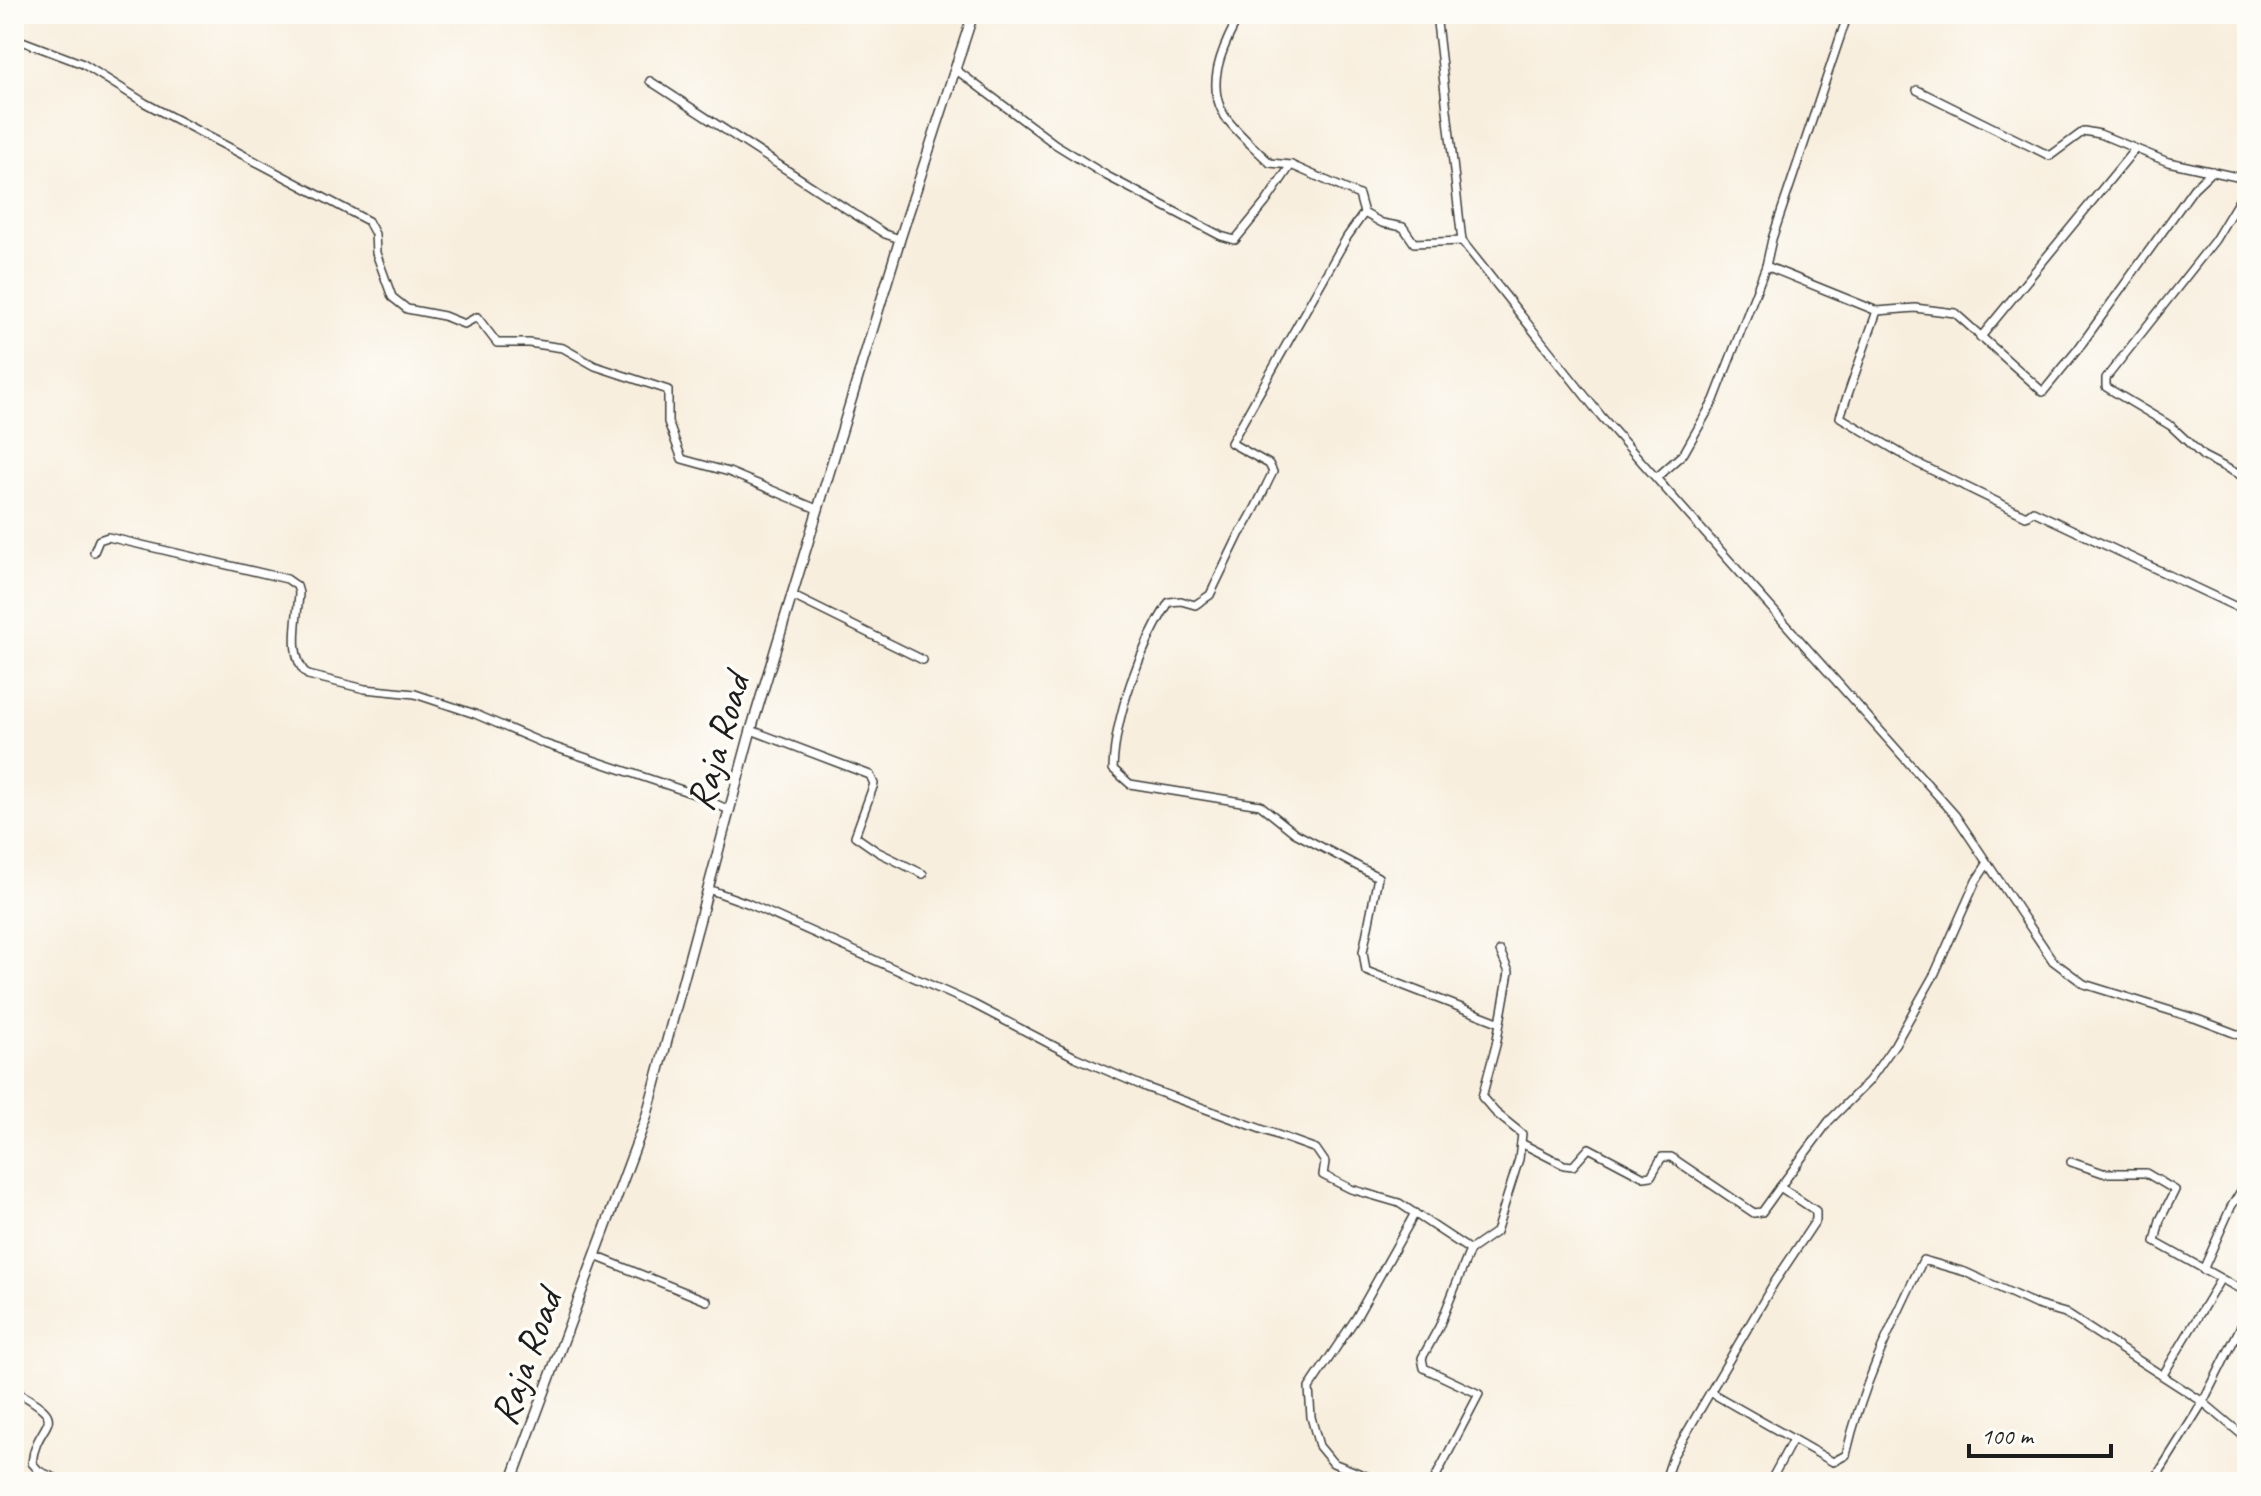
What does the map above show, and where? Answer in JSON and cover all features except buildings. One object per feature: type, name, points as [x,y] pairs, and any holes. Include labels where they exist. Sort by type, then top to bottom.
[{"type":"street","name":"Raja Road","points":[[511,1482],[646,1118],[751,730],[900,239],[973,14]]},
{"type":"street","points":[[1222,14],[1230,17],[1235,24],[1221,52],[1215,83],[1223,113],[1270,163],[1291,165],[1359,195],[1364,213],[1382,223],[1403,227],[1414,243],[1462,241]]},
{"type":"street","points":[[1436,14],[1462,241],[1601,416],[1955,815],[2053,961],[2084,984],[2247,1038]]},
{"type":"street","points":[[1657,477],[1684,453],[1714,400],[1766,266],[1772,239],[1848,14]]},
{"type":"street","points":[[14,38],[83,64],[145,103],[368,221],[375,234],[376,253],[392,297],[407,309],[444,316],[464,324],[477,317],[497,343],[529,343],[563,348],[595,366],[668,390],[668,422],[682,459],[729,472],[817,509]]},
{"type":"street","points":[[955,69],[1055,144],[1107,176],[1221,236],[1235,240],[1291,165]]},
{"type":"street","points":[[650,81],[885,234],[900,239]]},
{"type":"street","points":[[1917,90],[2050,156],[2084,131],[2100,134],[2168,162],[2237,177],[2247,172]]},
{"type":"street","points":[[1980,338],[2135,149]]},
{"type":"street","points":[[1766,266],[1877,311],[1915,308],[1955,313],[2043,392],[2078,349],[2194,188],[2212,171]]},
{"type":"street","points":[[2247,187],[2215,240],[2106,378],[2106,387],[2171,426],[2203,456],[2242,476],[2247,483]]},
{"type":"street","points":[[1364,213],[1347,237],[1231,443],[1269,464],[1273,472],[1251,512],[1249,525],[1240,533],[1210,595],[1195,605],[1169,602],[1158,619],[1139,662],[1114,742],[1113,769],[1130,784],[1260,805],[1295,833],[1378,877],[1363,952],[1366,971],[1498,1022]]},
{"type":"street","points":[[1877,311],[1840,417],[1917,463],[2026,516],[2033,511],[2247,612]]},
{"type":"street","points":[[94,552],[99,540],[108,537],[287,579],[298,588],[296,657],[301,669],[308,675],[365,689],[415,694],[475,714],[545,744],[694,794],[729,810]]},
{"type":"street","points":[[791,595],[923,660]]},
{"type":"street","points":[[751,730],[870,775],[874,784],[855,836],[878,852],[923,874]]},
{"type":"street","points":[[1521,1143],[1564,1165],[1573,1166],[1589,1148],[1644,1177],[1651,1176],[1662,1157],[1671,1157],[1754,1213],[1762,1212],[1829,1121],[1869,1081],[1895,1044],[1935,973],[1976,881],[1987,864]]},
{"type":"street","points":[[708,889],[747,903],[973,1004],[1075,1057],[1117,1075],[1316,1149],[1325,1162],[1323,1175],[1351,1189],[1399,1203],[1470,1250]]},
{"type":"street","points":[[1433,1482],[1479,1394],[1424,1368],[1422,1358],[1439,1327],[1470,1250],[1496,1232],[1519,1159],[1522,1134],[1482,1097],[1496,1045],[1509,972],[1500,951]]},
{"type":"street","points":[[2071,1162],[2103,1173],[2146,1173],[2175,1190],[2160,1220],[2155,1242],[2247,1293]]},
{"type":"street","points":[[2203,1270],[2231,1207],[2247,1181]]},
{"type":"street","points":[[1667,1482],[1673,1456],[1774,1283],[1816,1220],[1816,1211],[1780,1187]]},
{"type":"street","points":[[1381,1482],[1333,1463],[1319,1446],[1311,1417],[1309,1388],[1356,1318],[1415,1213]]},
{"type":"street","points":[[595,1256],[707,1301]]},
{"type":"street","points":[[1710,1392],[1833,1462],[1846,1455],[1855,1413],[1872,1367],[1923,1260],[1965,1272],[2037,1305],[2065,1313],[2203,1402],[2247,1439]]},
{"type":"street","points":[[2163,1375],[2220,1280]]},
{"type":"street","points":[[2153,1482],[2203,1402],[2247,1314]]},
{"type":"street","points":[[14,1390],[41,1405],[48,1413],[48,1427],[33,1454],[32,1463],[39,1471],[64,1482]]},
{"type":"street","points":[[1770,1482],[1792,1441]]}]
